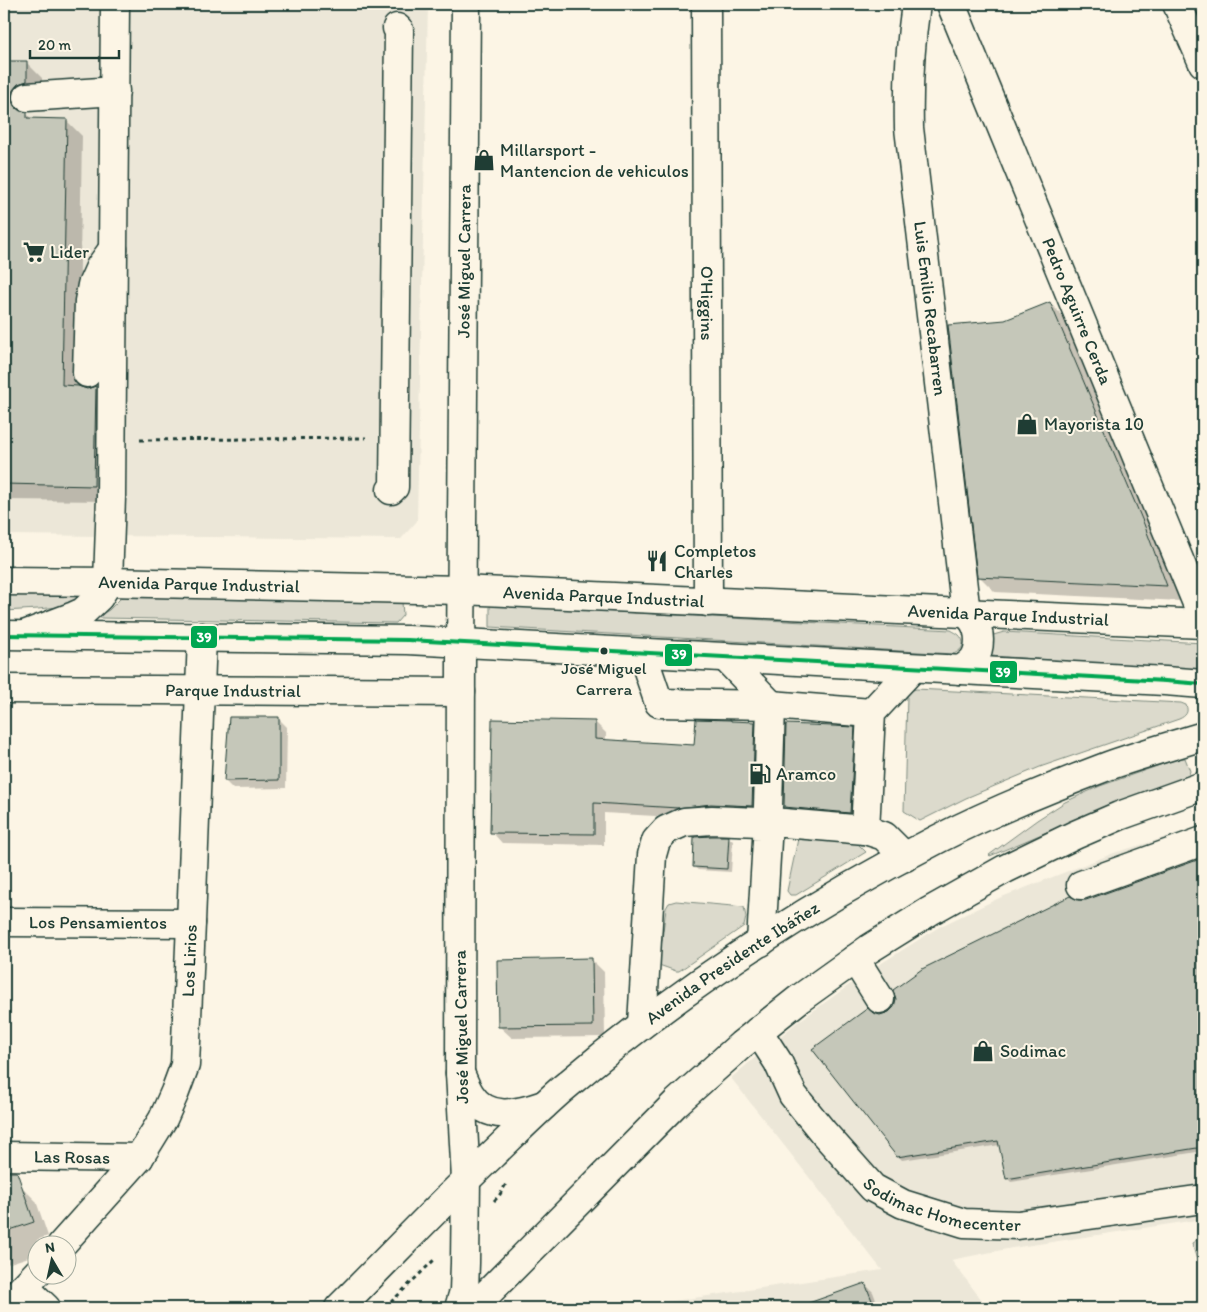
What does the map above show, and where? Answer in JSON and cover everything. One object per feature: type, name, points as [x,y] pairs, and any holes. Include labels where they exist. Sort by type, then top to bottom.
[{"type":"main road","points":[[14,635],[83,612],[99,597],[108,582],[112,440],[115,4]]},
{"type":"main road","name":"José Miguel Carrera","points":[[459,1308],[464,1291],[466,1179],[460,1073],[461,590],[466,4]]},
{"type":"main road","name":"O'Higgins","points":[[706,4],[708,602]]},
{"type":"main road","name":"Luis Emilio Recabarren","points":[[916,4],[908,96],[909,128],[966,613]]},
{"type":"main road","name":"Pedro Aguirre Cerda","points":[[951,4],[1203,618]]},
{"type":"main road","points":[[1177,4],[1203,63]]},
{"type":"main road","points":[[392,490],[394,487],[398,28]]},
{"type":"main road","points":[[27,97],[114,91]]},
{"type":"main road","points":[[87,373],[89,301],[92,285],[100,267],[113,249]]},
{"type":"main road","name":"Avenida Parque Industrial","points":[[4,580],[461,590],[1203,624]]},
{"type":"main road","points":[[960,670],[972,662],[979,644],[976,626],[966,613]]},
{"type":"main road","points":[[14,635],[388,640],[461,643],[1203,684]]},
{"type":"main road","name":"Los Lirios","points":[[71,1234],[139,1158],[163,1119],[185,1065],[202,637]]},
{"type":"main road","points":[[642,653],[659,703],[771,705],[871,713]]},
{"type":"main road","points":[[725,657],[771,705],[768,823],[761,942]]},
{"type":"main road","points":[[865,830],[871,713],[913,668]]},
{"type":"main road","name":"Parque Industrial","points":[[4,689],[461,692]]},
{"type":"main road","name":"Avenida Presidente Ibáñez","points":[[339,1308],[466,1179],[545,1104],[642,1024],[761,942],[822,904],[939,839],[1035,795],[1111,765],[1203,736]]},
{"type":"main road","points":[[472,1308],[676,1104],[758,1031],[855,959],[930,911],[1040,850],[1120,816],[1203,786]]},
{"type":"main road","points":[[642,1024],[652,855],[656,840],[666,830],[684,822],[712,820],[784,823],[865,830],[884,836],[905,857]]},
{"type":"main road","points":[[1081,885],[1203,841]]},
{"type":"main road","name":"Los Pensamientos","points":[[4,922],[191,923]]},
{"type":"main road","points":[[855,959],[880,999]]},
{"type":"main road","name":"Sodimac Homecenter","points":[[758,1031],[778,1062],[793,1095],[822,1132],[873,1188],[903,1204],[964,1223],[1018,1225],[1203,1199]]},
{"type":"main road","points":[[460,1073],[470,1094],[478,1104],[492,1113],[505,1114],[533,1109],[545,1104]]},
{"type":"main road","name":"Las Rosas","points":[[4,1156],[139,1158]]},
{"type":"main road","points":[[4,1306],[28,1282]]},
{"type":"main road","points":[[34,1284],[46,1308]]},
{"type":"path","points":[[112,440],[367,438]]},
{"type":"shaded area","name":"Lider","points":[[4,4],[428,4],[417,521],[401,539],[4,535]]},
{"type":"shaded area","points":[[4,592],[79,594],[79,599],[59,607],[4,611]]},
{"type":"shaded area","points":[[124,595],[402,602],[403,615],[396,623],[96,617],[109,610]]},
{"type":"shaded area","points":[[490,605],[951,630],[959,635],[963,644],[959,651],[953,654],[490,627]]},
{"type":"shaded area","points":[[1004,632],[1203,643],[1203,670],[991,656],[988,652],[990,636]]},
{"type":"shaded area","points":[[916,689],[1181,703],[1186,705],[1187,712],[1179,719],[1040,767],[966,798],[920,821],[904,811],[907,696],[910,691]]},
{"type":"shaded area","points":[[1180,758],[1185,758],[1190,771],[1188,777],[989,855],[1065,802],[1100,786]]},
{"type":"shaded area","name":"Sodimac","points":[[1203,826],[1203,1219],[1012,1248],[951,1260],[988,1308],[626,1308],[882,1270],[731,1078],[795,1024],[866,973],[939,927],[999,898],[1114,853]]},
{"type":"shaded area","points":[[799,834],[854,840],[866,852],[796,895],[790,895],[787,891]]},
{"type":"shaded area","points":[[676,901],[744,907],[746,917],[744,926],[679,971],[659,965],[666,908],[669,903]]},
{"type":"shaded area","points":[[1203,1236],[1203,1281],[1192,1243]]},
{"type":"building","name":"Lider","points":[[4,61],[27,61],[27,81],[18,84],[13,90],[11,98],[14,106],[20,111],[27,112],[27,118],[67,119],[62,385],[78,386],[87,389],[96,386],[94,486],[4,484]]},
{"type":"building","name":"Mayorista 10","points":[[1050,302],[1144,524],[1167,586],[977,577],[948,325],[1005,320]]},
{"type":"building","points":[[229,717],[279,717],[279,780],[224,781]]},
{"type":"building","points":[[492,719],[595,721],[595,739],[694,745],[696,719],[755,722],[752,806],[711,804],[678,808],[594,803],[594,834],[490,833]]},
{"type":"building","points":[[786,724],[855,727],[850,813],[784,807]]},
{"type":"building","points":[[729,836],[727,869],[693,867],[694,837]]},
{"type":"building","points":[[1203,858],[1203,1147],[1006,1179],[998,1141],[897,1157],[812,1049],[868,1008],[873,1013],[880,1015],[889,1012],[894,1007],[896,999],[893,990],[922,969],[1070,896],[1078,900],[1086,900]]},
{"type":"building","points":[[592,958],[593,1026],[498,1027],[497,960]]},
{"type":"building","points":[[4,1172],[17,1172],[34,1222],[4,1232]]},
{"type":"building","points":[[865,1283],[875,1308],[803,1308],[803,1305]]},
{"type":"transit line","name":"39","points":[[4,635],[408,640],[1203,684]]},
{"type":"place","name":"Millarsport - Mantencion de vehiculos","points":[[484,160]]},
{"type":"place","name":"Lider","points":[[34,252]]},
{"type":"place","name":"Mayorista 10","points":[[1027,424]]},
{"type":"place","name":"Completos Charles","points":[[657,561]]},
{"type":"place","name":"José Miguel Carrera","points":[[604,651]]},
{"type":"place","name":"Aramco","points":[[760,774]]},
{"type":"place","name":"Sodimac","points":[[983,1051]]}]
